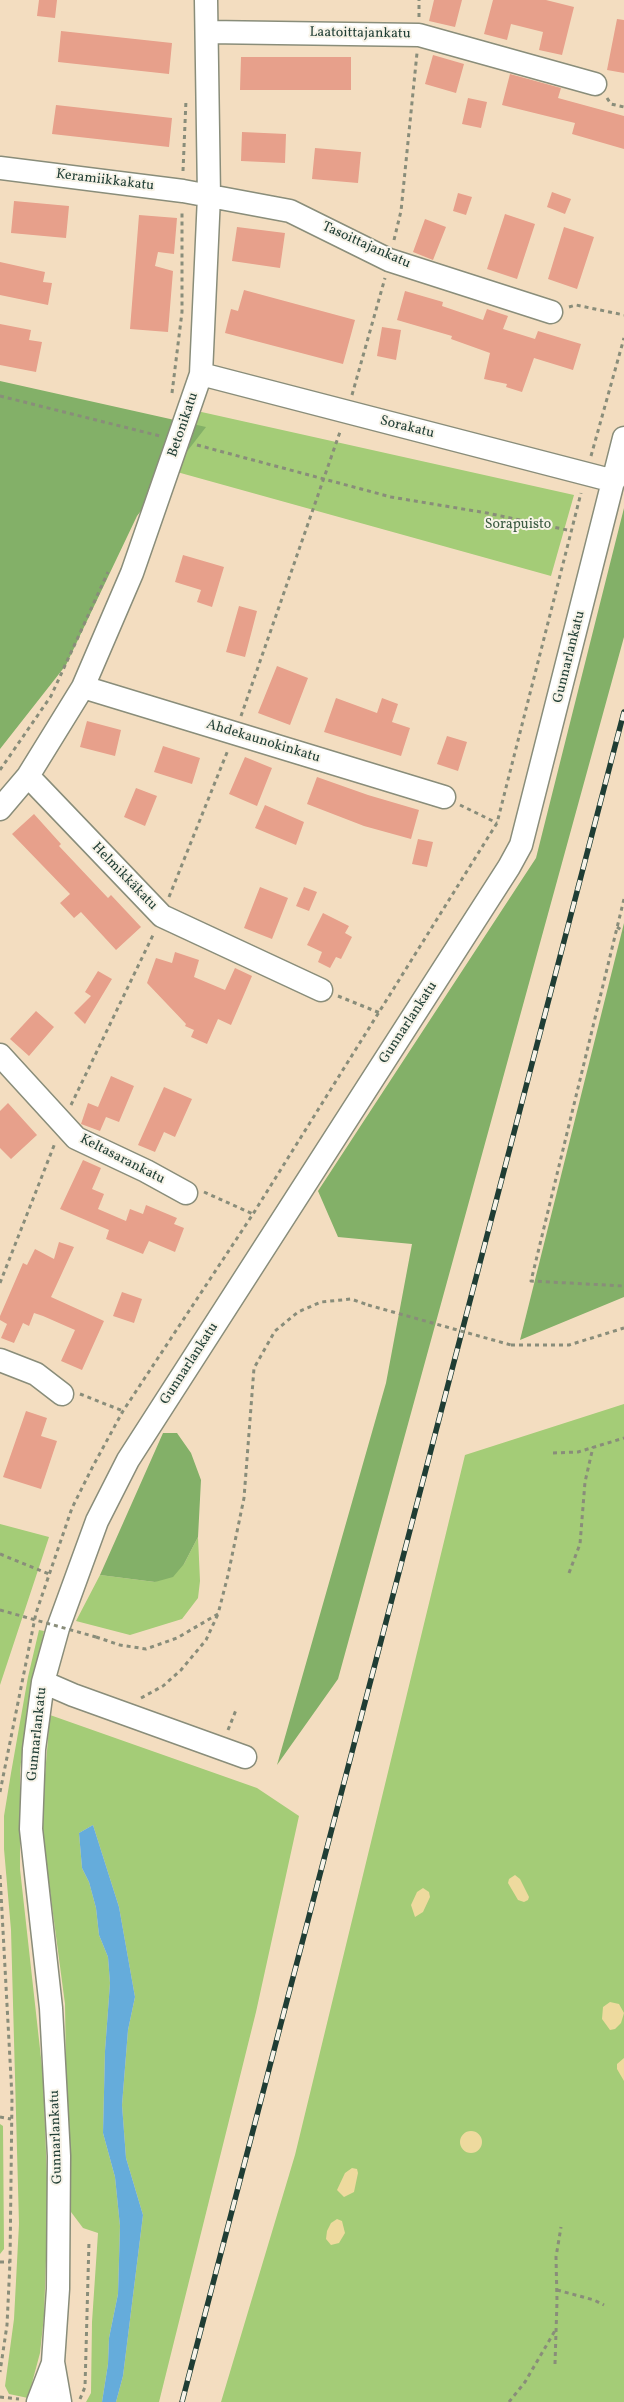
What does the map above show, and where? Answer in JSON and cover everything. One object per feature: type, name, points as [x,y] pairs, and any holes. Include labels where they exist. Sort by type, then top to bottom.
[{"type":"street","name":"Betonikatu","points":[[0,809],[28,776],[83,688],[132,573],[201,374],[209,196],[208,32],[206,0]]},
{"type":"street","name":"Laatoittajankatu","points":[[208,32],[419,35],[595,84]]},
{"type":"street","name":"Keramiikkakatu","points":[[0,168],[183,191],[209,196]]},
{"type":"street","name":"Tasoittajankatu","points":[[209,196],[290,211],[390,260],[551,312]]},
{"type":"street","name":"Sorakatu","points":[[201,374],[614,481]]},
{"type":"street","name":"Gunnarlankatu","points":[[60,2402],[53,2362],[58,2289],[59,2156],[50,2008],[31,1829],[34,1749],[44,1682],[58,1628],[97,1521],[128,1460],[498,884],[521,845],[624,438]]},
{"type":"street","name":"Ahdekaunokinkatu","points":[[83,688],[444,797]]},
{"type":"street","name":"Helmikkäkatu","points":[[28,776],[162,916],[321,990]]},
{"type":"street","name":"Keltasarankatu","points":[[0,1055],[76,1138],[186,1193]]},
{"type":"street","points":[[0,1360],[36,1374],[62,1394]]},
{"type":"street","points":[[44,1682],[245,1757]]},
{"type":"street","name":"Gunnarlankatu","points":[[38,2402],[53,2362]]},
{"type":"path","points":[[0,1283],[63,1123],[162,916],[235,733],[347,412],[390,260],[401,211],[419,35],[419,0]]},
{"type":"path","points":[[171,402],[182,312],[186,92]]},
{"type":"path","points":[[551,312],[576,305],[624,315]]},
{"type":"path","points":[[62,1394],[85,1395],[123,1411],[252,1214],[380,1013],[497,823],[586,474],[624,338]]},
{"type":"path","points":[[0,396],[178,440],[391,497],[487,513],[572,531]]},
{"type":"path","points":[[0,770],[51,696],[112,564]]},
{"type":"path","points":[[444,797],[497,823]]},
{"type":"path","points":[[624,899],[531,1281],[624,1286]]},
{"type":"path","points":[[617,927],[624,932]]},
{"type":"path","points":[[321,990],[380,1013]]},
{"type":"path","points":[[186,1193],[205,1192],[252,1214]]},
{"type":"path","points":[[119,1711],[163,1686],[181,1670],[206,1640],[218,1614],[244,1498],[254,1368],[275,1331],[298,1312],[321,1302],[351,1299],[512,1346],[569,1346],[624,1328]]},
{"type":"path","points":[[553,1453],[578,1452],[624,1438]]},
{"type":"path","points":[[569,1573],[580,1544],[585,1482],[593,1448]]},
{"type":"path","points":[[0,1554],[49,1574]]},
{"type":"path","points":[[0,1610],[120,1645],[146,1649],[176,1638],[218,1614]]},
{"type":"path","points":[[0,1875],[12,2097],[10,2119],[10,2262],[7,2325],[0,2372]]},
{"type":"path","points":[[0,2117],[10,2119]]},
{"type":"path","points":[[555,2364],[557,2328],[556,2257],[561,2227]]},
{"type":"path","points":[[73,2402],[80,2400],[86,2387],[89,2241]]},
{"type":"path","points":[[0,2262],[10,2262]]},
{"type":"path","points":[[556,2290],[604,2305]]},
{"type":"path","points":[[509,2402],[524,2382],[557,2328]]},
{"type":"green space","points":[[0,381],[206,427],[137,516],[66,665],[0,749]]},
{"type":"green space","name":"Sorapuisto","points":[[197,411],[574,495],[551,576],[177,472]]},
{"type":"green space","points":[[624,508],[624,637],[338,1679],[277,1765],[386,1383],[412,1244],[338,1237],[318,1191],[536,858]]},
{"type":"green space","points":[[624,923],[624,1297],[520,1340]]},
{"type":"green space","points":[[624,1404],[624,2402],[221,2402],[295,2155],[465,1455]]},
{"type":"green space","points":[[163,1433],[177,1433],[191,1453],[201,1480],[198,1537],[184,1564],[173,1577],[155,1582],[100,1575]]},
{"type":"green space","points":[[0,1524],[49,1537],[0,1685]]},
{"type":"green space","points":[[198,1537],[200,1581],[198,1598],[182,1619],[130,1635],[76,1621],[100,1575],[155,1582],[184,1564]]},
{"type":"green space","points":[[39,1630],[44,1631],[27,1711],[20,1771],[20,1869],[43,2076],[48,2203],[44,2316],[40,2353],[28,2398],[9,2394],[5,2386],[14,2319],[19,2224],[11,1930],[4,1849],[4,1816],[28,1677]]},
{"type":"green space","points":[[50,1715],[257,1788],[299,1816],[256,2012],[159,2402],[116,2402],[123,2376],[143,2215],[126,2158],[122,2105],[128,2030],[135,1997],[119,1907],[93,1825],[79,1833],[82,1868],[89,1882],[96,1908],[99,1935],[108,1957],[110,1983],[105,2051],[103,2133],[115,2177],[120,2226],[118,2294],[109,2338],[108,2364],[102,2402],[86,2402],[91,2393],[92,2322],[98,2233],[83,2228],[68,2208],[65,2004],[41,1823]]},
{"type":"green space","points":[[0,2124],[3,2126],[4,2249],[0,2254]]},
{"type":"sand","points":[[515,1875],[520,1879],[529,1897],[524,1902],[518,1900],[508,1883],[509,1879]]},
{"type":"sand","points":[[423,1888],[429,1892],[430,1897],[423,1912],[415,1917],[411,1905],[417,1892]]},
{"type":"sand","points":[[610,2002],[619,2004],[624,2013],[621,2023],[615,2029],[610,2030],[602,2019],[603,2007]]},
{"type":"sand","points":[[624,2058],[624,2081],[617,2069],[617,2064]]},
{"type":"sand","points":[[471,2131],[479,2134],[482,2142],[479,2150],[471,2153],[463,2150],[460,2142],[463,2134]]},
{"type":"sand","points":[[352,2168],[357,2169],[358,2173],[354,2192],[344,2197],[337,2190],[345,2173]]},
{"type":"sand","points":[[337,2219],[342,2221],[345,2233],[339,2243],[331,2245],[326,2239],[327,2231],[331,2223]]},
{"type":"water","points":[[93,1825],[119,1907],[135,1997],[128,2030],[122,2105],[126,2158],[143,2215],[123,2376],[116,2402],[102,2402],[108,2364],[109,2338],[118,2294],[120,2226],[115,2177],[103,2133],[105,2051],[110,1983],[108,1957],[99,1935],[96,1908],[89,1882],[82,1868],[79,1833]]},
{"type":"building","points":[[39,0],[57,0],[55,18],[37,16]]},
{"type":"building","points":[[434,0],[462,0],[455,27],[429,21]]},
{"type":"building","points":[[493,0],[546,0],[574,7],[562,55],[539,50],[543,32],[511,24],[507,40],[484,34]]},
{"type":"building","points":[[617,19],[624,20],[624,73],[607,70]]},
{"type":"building","points":[[61,31],[172,43],[169,74],[58,62]]},
{"type":"building","points":[[433,55],[464,64],[456,93],[425,84]]},
{"type":"building","points":[[241,57],[351,57],[351,90],[240,90]]},
{"type":"building","points":[[510,74],[561,88],[558,98],[624,116],[624,149],[572,134],[575,123],[502,105]]},
{"type":"building","points":[[468,98],[487,102],[481,128],[462,124]]},
{"type":"building","points":[[56,105],[172,118],[169,147],[52,134]]},
{"type":"building","points":[[242,132],[286,134],[285,163],[241,161]]},
{"type":"building","points":[[315,148],[361,152],[358,183],[312,179]]},
{"type":"building","points":[[552,192],[571,199],[565,214],[547,207]]},
{"type":"building","points":[[458,193],[472,197],[466,215],[453,211]]},
{"type":"building","points":[[14,201],[69,206],[66,238],[11,233]]},
{"type":"building","points":[[505,214],[535,224],[517,279],[487,269]]},
{"type":"building","points":[[139,215],[177,218],[174,254],[158,252],[155,266],[173,271],[168,332],[130,329]]},
{"type":"building","points":[[425,219],[446,227],[433,260],[413,252]]},
{"type":"building","points":[[237,227],[285,233],[280,268],[232,261]]},
{"type":"building","points":[[564,227],[594,237],[577,289],[548,279]]},
{"type":"building","points":[[0,262],[45,272],[43,282],[52,283],[48,305],[0,295]]},
{"type":"building","points":[[244,290],[355,320],[343,364],[225,333],[231,309],[238,311]]},
{"type":"building","points":[[405,291],[443,302],[442,306],[483,320],[487,309],[508,316],[503,329],[535,339],[538,331],[581,344],[573,370],[534,358],[522,392],[506,387],[507,384],[484,379],[490,353],[451,339],[452,336],[397,320]]},
{"type":"building","points":[[0,324],[31,330],[29,340],[42,342],[36,372],[0,365]]},
{"type":"building","points":[[382,327],[401,330],[396,360],[377,356]]},
{"type":"building","points":[[183,555],[224,567],[212,607],[197,602],[201,590],[175,582]]},
{"type":"building","points":[[239,606],[257,611],[245,657],[226,652]]},
{"type":"building","points":[[277,666],[308,678],[290,725],[258,713]]},
{"type":"building","points":[[336,698],[377,713],[382,698],[398,704],[392,722],[410,728],[401,756],[324,732]]},
{"type":"building","points":[[87,721],[121,730],[115,756],[80,747]]},
{"type":"building","points":[[447,736],[467,742],[458,771],[437,764]]},
{"type":"building","points":[[163,746],[200,758],[192,784],[154,772]]},
{"type":"building","points":[[245,757],[272,768],[257,806],[229,794]]},
{"type":"building","points":[[317,777],[419,810],[411,839],[364,826],[307,804]]},
{"type":"building","points":[[136,788],[157,796],[145,826],[124,817]]},
{"type":"building","points":[[265,805],[304,822],[296,845],[255,828]]},
{"type":"building","points":[[34,814],[61,844],[59,846],[108,898],[111,895],[141,927],[116,950],[81,912],[74,918],[60,903],[70,894],[12,834]]},
{"type":"building","points":[[418,839],[433,842],[427,867],[412,864]]},
{"type":"building","points":[[260,887],[288,898],[272,939],[244,928]]},
{"type":"building","points":[[304,887],[317,892],[309,911],[296,906]]},
{"type":"building","points":[[323,913],[349,926],[345,933],[352,937],[341,959],[336,957],[330,968],[318,962],[322,952],[307,945]]},
{"type":"building","points":[[175,952],[199,960],[194,977],[225,990],[235,968],[252,976],[231,1025],[218,1019],[207,1044],[191,1037],[194,1030],[185,1026],[186,1024],[147,983],[156,958],[172,963]]},
{"type":"building","points":[[98,971],[112,979],[85,1024],[74,1013],[91,996],[85,992]]},
{"type":"building","points":[[36,1011],[54,1027],[29,1056],[10,1039]]},
{"type":"building","points":[[111,1076],[134,1086],[119,1122],[106,1117],[100,1131],[81,1124],[88,1103],[98,1107]]},
{"type":"building","points":[[164,1087],[192,1099],[175,1137],[164,1132],[155,1152],[138,1145]]},
{"type":"building","points":[[8,1103],[37,1135],[11,1159],[0,1148],[0,1111]]},
{"type":"building","points":[[83,1160],[101,1168],[92,1189],[104,1194],[98,1209],[126,1221],[130,1209],[143,1214],[146,1205],[177,1218],[174,1224],[184,1228],[175,1252],[149,1241],[143,1254],[106,1239],[109,1230],[60,1209]]},
{"type":"building","points":[[59,1242],[74,1247],[51,1297],[104,1321],[82,1370],[61,1361],[75,1330],[43,1316],[34,1313],[29,1326],[23,1323],[14,1343],[1,1338],[7,1324],[0,1320],[0,1316],[23,1263],[27,1265],[35,1249],[54,1259]]},
{"type":"building","points":[[122,1292],[142,1299],[134,1323],[113,1316]]},
{"type":"building","points":[[26,1411],[47,1418],[41,1436],[57,1441],[41,1489],[3,1477]]},
{"type":"railway","points":[[182,2402],[624,712]]}]
